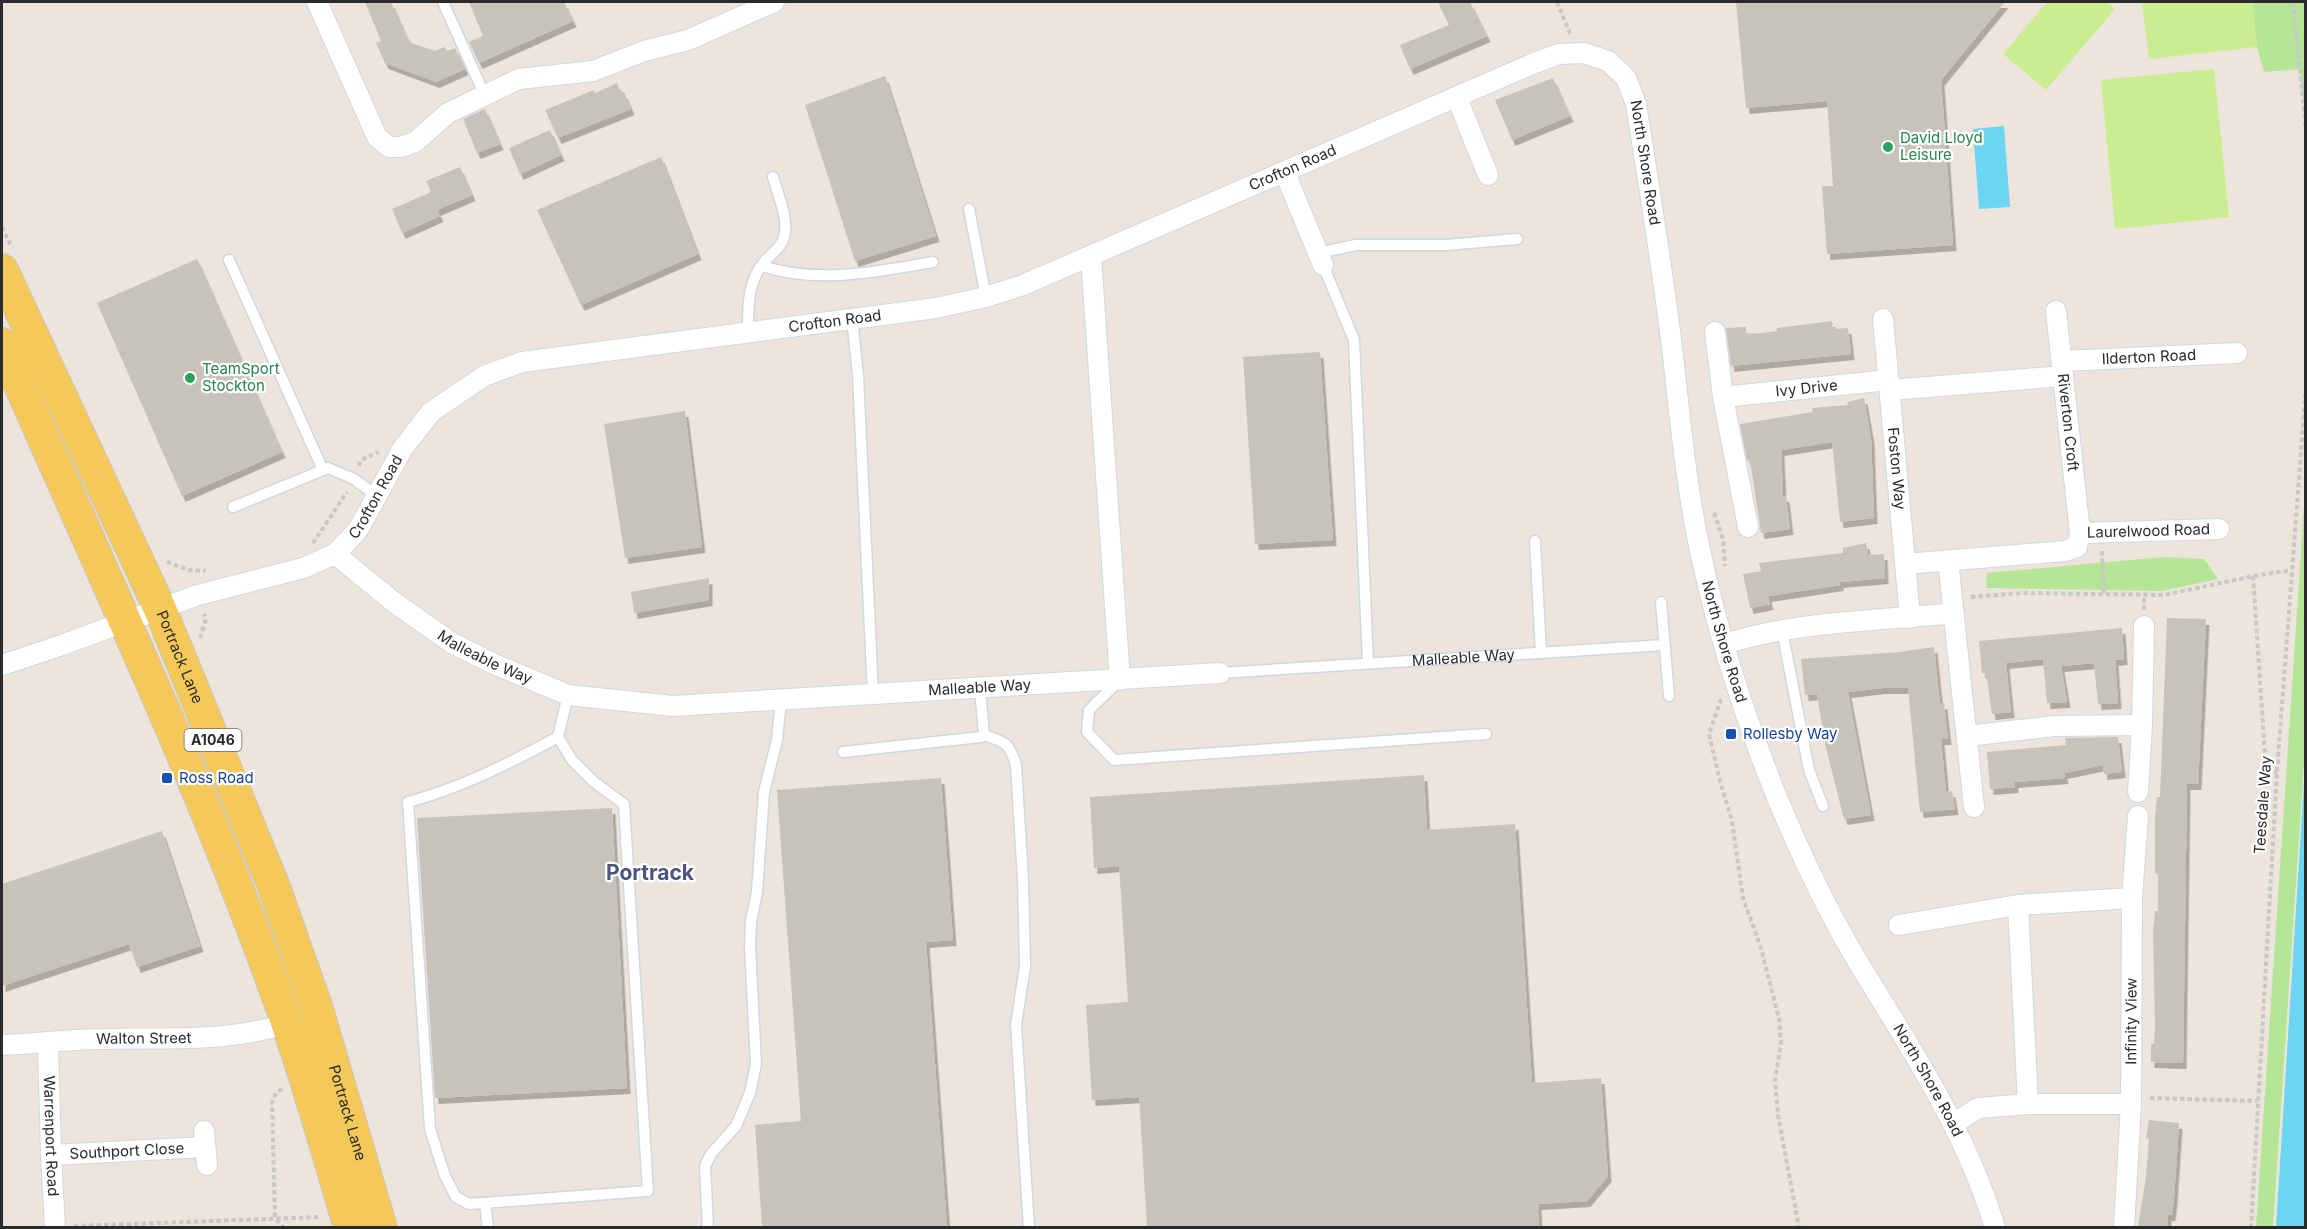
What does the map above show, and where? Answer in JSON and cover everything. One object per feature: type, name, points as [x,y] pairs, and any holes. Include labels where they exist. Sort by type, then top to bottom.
[{"type":"main road","name":"Portrack Lane","points":[[2,270],[160,609],[274,887],[317,1009],[381,1227]]},
{"type":"main road","name":"Portrack Lane","points":[[2,344],[126,622],[188,769],[287,1023],[340,1222]]},
{"type":"street","points":[[317,2],[377,136],[389,147],[401,147],[415,142],[448,113],[519,80],[593,71],[644,51],[688,40],[774,2]]},
{"type":"street","name":"North Shore Road","points":[[1559,54],[1584,53],[1608,61],[1626,78],[1636,104],[1671,344],[1685,464],[1701,555],[1725,644],[1775,792],[1824,901],[1955,1123],[1984,1189],[1995,1227]]},
{"type":"street","name":"Crofton Road","points":[[160,609],[198,595],[303,568],[335,554],[358,530],[403,448],[431,412],[484,376],[522,362],[936,308],[986,297],[1023,285],[1559,54]]},
{"type":"street","points":[[1457,98],[1488,175]]},
{"type":"street","points":[[1285,173],[1320,259]]},
{"type":"street","points":[[1091,256],[1120,680]]},
{"type":"street","name":"Riverton Croft","points":[[2056,311],[2079,533]]},
{"type":"street","name":"Foston Way","points":[[1883,319],[1910,618]]},
{"type":"street","points":[[1715,332],[1723,397],[1748,527]]},
{"type":"street","name":"Ilderton Road","points":[[1889,385],[2238,353]]},
{"type":"street","name":"Ivy Drive","points":[[1723,397],[1889,385]]},
{"type":"street","name":"Laurelwood Road","points":[[1905,564],[2065,551],[2077,547],[2079,533],[2219,529]]},
{"type":"street","name":"Malleable Way","points":[[335,554],[395,603],[452,643],[568,695],[674,706],[1220,673]]},
{"type":"street","points":[[1948,560],[1974,807]]},
{"type":"street","points":[[1725,644],[1782,630],[1910,618],[1953,606]]},
{"type":"street","points":[[2,665],[160,609]]},
{"type":"street","points":[[2138,792],[2144,626]]},
{"type":"street","points":[[1967,736],[2055,726],[2142,725]]},
{"type":"street","name":"Infinity View","points":[[2124,1227],[2131,1101],[2132,898],[2138,816]]},
{"type":"street","points":[[1899,925],[2018,905],[2132,898]]},
{"type":"street","points":[[2018,905],[2028,1104]]},
{"type":"street","name":"Walton Street","points":[[2,1045],[48,1044],[88,1039],[237,1035],[287,1023]]},
{"type":"street","name":"Warrenport Road","points":[[48,1044],[55,1227]]},
{"type":"street","points":[[1955,1123],[1978,1108],[2131,1101]]},
{"type":"street","name":"Southport Close","points":[[51,1155],[205,1148]]},
{"type":"lane","points":[[443,2],[485,96]]},
{"type":"lane","points":[[748,333],[753,279],[777,250],[785,234],[783,215],[773,177]]},
{"type":"lane","points":[[969,209],[986,297]]},
{"type":"lane","points":[[1368,663],[1354,340],[1320,259],[1356,245],[1446,245],[1517,239]]},
{"type":"lane","points":[[229,260],[323,470]]},
{"type":"lane","points":[[762,266],[782,273],[814,275],[869,272],[933,262]]},
{"type":"lane","points":[[852,319],[858,375],[873,694]]},
{"type":"lane","points":[[233,507],[328,468],[354,479],[378,496]]},
{"type":"lane","points":[[1535,542],[1541,652]]},
{"type":"lane","points":[[1661,602],[1669,696]]},
{"type":"lane","points":[[1782,630],[1809,770],[1823,806]]},
{"type":"lane","name":"Malleable Way","points":[[1220,673],[1665,645]]},
{"type":"lane","points":[[1120,680],[1089,710],[1087,732],[1114,760],[1486,734]]},
{"type":"lane","points":[[980,688],[984,735]]},
{"type":"lane","points":[[558,737],[510,764],[431,796],[408,802],[430,1129],[446,1176],[456,1197],[469,1204],[648,1191],[624,804],[594,782],[572,760],[558,737],[568,695]]},
{"type":"lane","points":[[708,1227],[705,1166],[711,1154],[736,1126],[750,1093],[756,1064],[750,946],[751,921],[758,882],[764,792],[777,740],[781,700]]},
{"type":"lane","points":[[843,752],[974,740],[984,735],[1005,742],[1012,750],[1017,765],[1023,879],[1025,966],[1016,1025],[1029,1227]]},
{"type":"lane","points":[[485,1203],[488,1227]]},
{"type":"path","points":[[1557,2],[1571,36]]},
{"type":"path","points":[[2293,2],[2306,130]]},
{"type":"path","name":"Teesdale Way","points":[[2251,1227],[2277,772],[2306,385]]},
{"type":"path","points":[[309,548],[345,496]]},
{"type":"path","points":[[2101,533],[2104,594]]},
{"type":"path","points":[[189,570],[213,570]]},
{"type":"path","points":[[1953,606],[2023,592],[2164,595],[2291,570]]},
{"type":"path","points":[[2253,576],[2266,770],[2277,772]]},
{"type":"path","points":[[1736,677],[1725,689],[1709,734],[1719,781],[1732,821],[1743,898],[1761,948],[1779,1019],[1780,1043],[1775,1081],[1778,1114],[1799,1227]]},
{"type":"path","points":[[284,1227],[275,1218],[272,1103],[276,1093],[291,1086]]},
{"type":"path","points":[[2131,1101],[2257,1101]]},
{"type":"path","points":[[55,1227],[275,1218],[340,1222]]},
{"type":"green space","points":[[2047,2],[2106,2],[2115,9],[2046,90],[2003,54]]},
{"type":"green space","points":[[2142,2],[2252,2],[2257,47],[2149,59]]},
{"type":"green space","points":[[2252,2],[2305,2],[2305,115],[2300,69],[2264,72],[2257,47]]},
{"type":"green space","points":[[2214,69],[2229,217],[2115,229],[2101,80]]},
{"type":"green space","points":[[2305,491],[2305,748],[2273,1227],[2256,1227]]},
{"type":"green space","points":[[2163,557],[2204,559],[2218,579],[2162,591],[1986,588],[1987,573]]},
{"type":"water","points":[[2004,126],[2010,207],[1979,209],[1973,129]]},
{"type":"water","points":[[2305,766],[2305,1227],[2276,1227]]},
{"type":"building","points":[[365,2],[391,2],[409,42],[435,51],[445,47],[447,51],[455,48],[465,69],[436,82],[385,63],[376,43],[381,41]]},
{"type":"building","points":[[469,2],[564,2],[573,21],[479,63],[469,42],[483,36]]},
{"type":"building","points":[[1438,2],[1470,2],[1487,36],[1410,69],[1400,45],[1449,25]]},
{"type":"building","name":"David Lloyd Leisure","points":[[1736,2],[2005,2],[1941,80],[1953,245],[1827,254],[1822,186],[1833,186],[1827,101],[1746,108]]},
{"type":"building","points":[[885,76],[936,236],[855,261],[805,105]]},
{"type":"building","points":[[1553,78],[1570,116],[1512,140],[1495,100]]},
{"type":"building","points":[[617,83],[621,93],[624,92],[631,109],[558,138],[545,110]]},
{"type":"building","points":[[485,109],[500,144],[477,153],[463,119]]},
{"type":"building","points":[[550,130],[561,155],[520,174],[509,148]]},
{"type":"building","points":[[661,157],[698,254],[581,305],[537,210]]},
{"type":"building","points":[[460,167],[472,195],[437,210],[440,216],[402,233],[392,209],[431,192],[426,181]]},
{"type":"building","name":"TeamSport Stockton","points":[[197,259],[282,452],[182,496],[97,303]]},
{"type":"building","points":[[1832,321],[1833,329],[1848,328],[1851,354],[1731,366],[1726,328],[1746,327],[1746,334],[1762,333],[1777,331],[1777,328]]},
{"type":"building","points":[[1320,352],[1333,540],[1255,544],[1243,357]]},
{"type":"building","points":[[1864,398],[1871,438],[1874,518],[1840,522],[1832,442],[1781,450],[1783,496],[1786,496],[1790,529],[1761,533],[1750,460],[1747,461],[1740,424],[1813,412],[1812,408],[1848,405],[1847,402]]},
{"type":"building","points":[[685,411],[702,547],[625,558],[604,424]]},
{"type":"building","points":[[1866,543],[1868,555],[1884,554],[1885,578],[1840,582],[1840,585],[1768,596],[1770,604],[1750,608],[1743,574],[1761,571],[1759,563],[1843,553],[1843,548]]},
{"type":"building","points":[[709,578],[709,600],[634,613],[631,592]]},
{"type":"building","points":[[2167,618],[2206,619],[2198,784],[2187,784],[2183,1063],[2151,1062],[2151,1043],[2154,1044],[2155,1025],[2153,932],[2155,911],[2158,911],[2158,874],[2155,874],[2155,818],[2157,797],[2160,797]]},
{"type":"building","points":[[2122,628],[2124,659],[2115,660],[2118,703],[2098,704],[2094,663],[2061,666],[2067,702],[2047,703],[2043,659],[2006,663],[2011,712],[1992,714],[1986,673],[1982,673],[1979,641]]},
{"type":"building","points":[[1934,647],[1940,704],[1944,703],[1948,739],[1941,739],[1946,792],[1952,791],[1955,809],[1920,812],[1908,688],[1882,688],[1848,692],[1871,815],[1844,819],[1825,744],[1817,694],[1805,695],[1801,659],[1900,652]]},
{"type":"building","points":[[2118,737],[2122,772],[2104,774],[2103,765],[2064,773],[2065,778],[2015,782],[2015,787],[1990,789],[1987,752],[2066,745],[2065,738]]},
{"type":"building","points":[[1424,775],[1427,830],[1515,824],[1532,1083],[1601,1078],[1608,1176],[1587,1201],[1538,1204],[1539,1227],[1147,1227],[1139,1097],[1092,1100],[1086,1005],[1128,1002],[1119,866],[1094,868],[1090,797]]},
{"type":"building","points":[[941,778],[953,940],[926,942],[947,1227],[762,1227],[755,1125],[801,1121],[777,790]]},
{"type":"building","points":[[612,808],[627,1088],[435,1098],[417,818]]},
{"type":"building","points":[[162,831],[200,946],[137,967],[129,944],[2,986],[2,884]]},
{"type":"building","points":[[2149,1120],[2179,1123],[2174,1198],[2172,1215],[2168,1215],[2168,1227],[2138,1227],[2146,1177],[2149,1139],[2146,1138]]},
{"type":"place","name":"David Lloyd Leisure","points":[[1888,147]]},
{"type":"place","name":"TeamSport Stockton","points":[[190,378]]},
{"type":"place","name":"Rollesby Way","points":[[1731,734]]},
{"type":"place","name":"Ross Road","points":[[167,778]]},
{"type":"district","name":"Portrack","points":[[650,873]]}]
